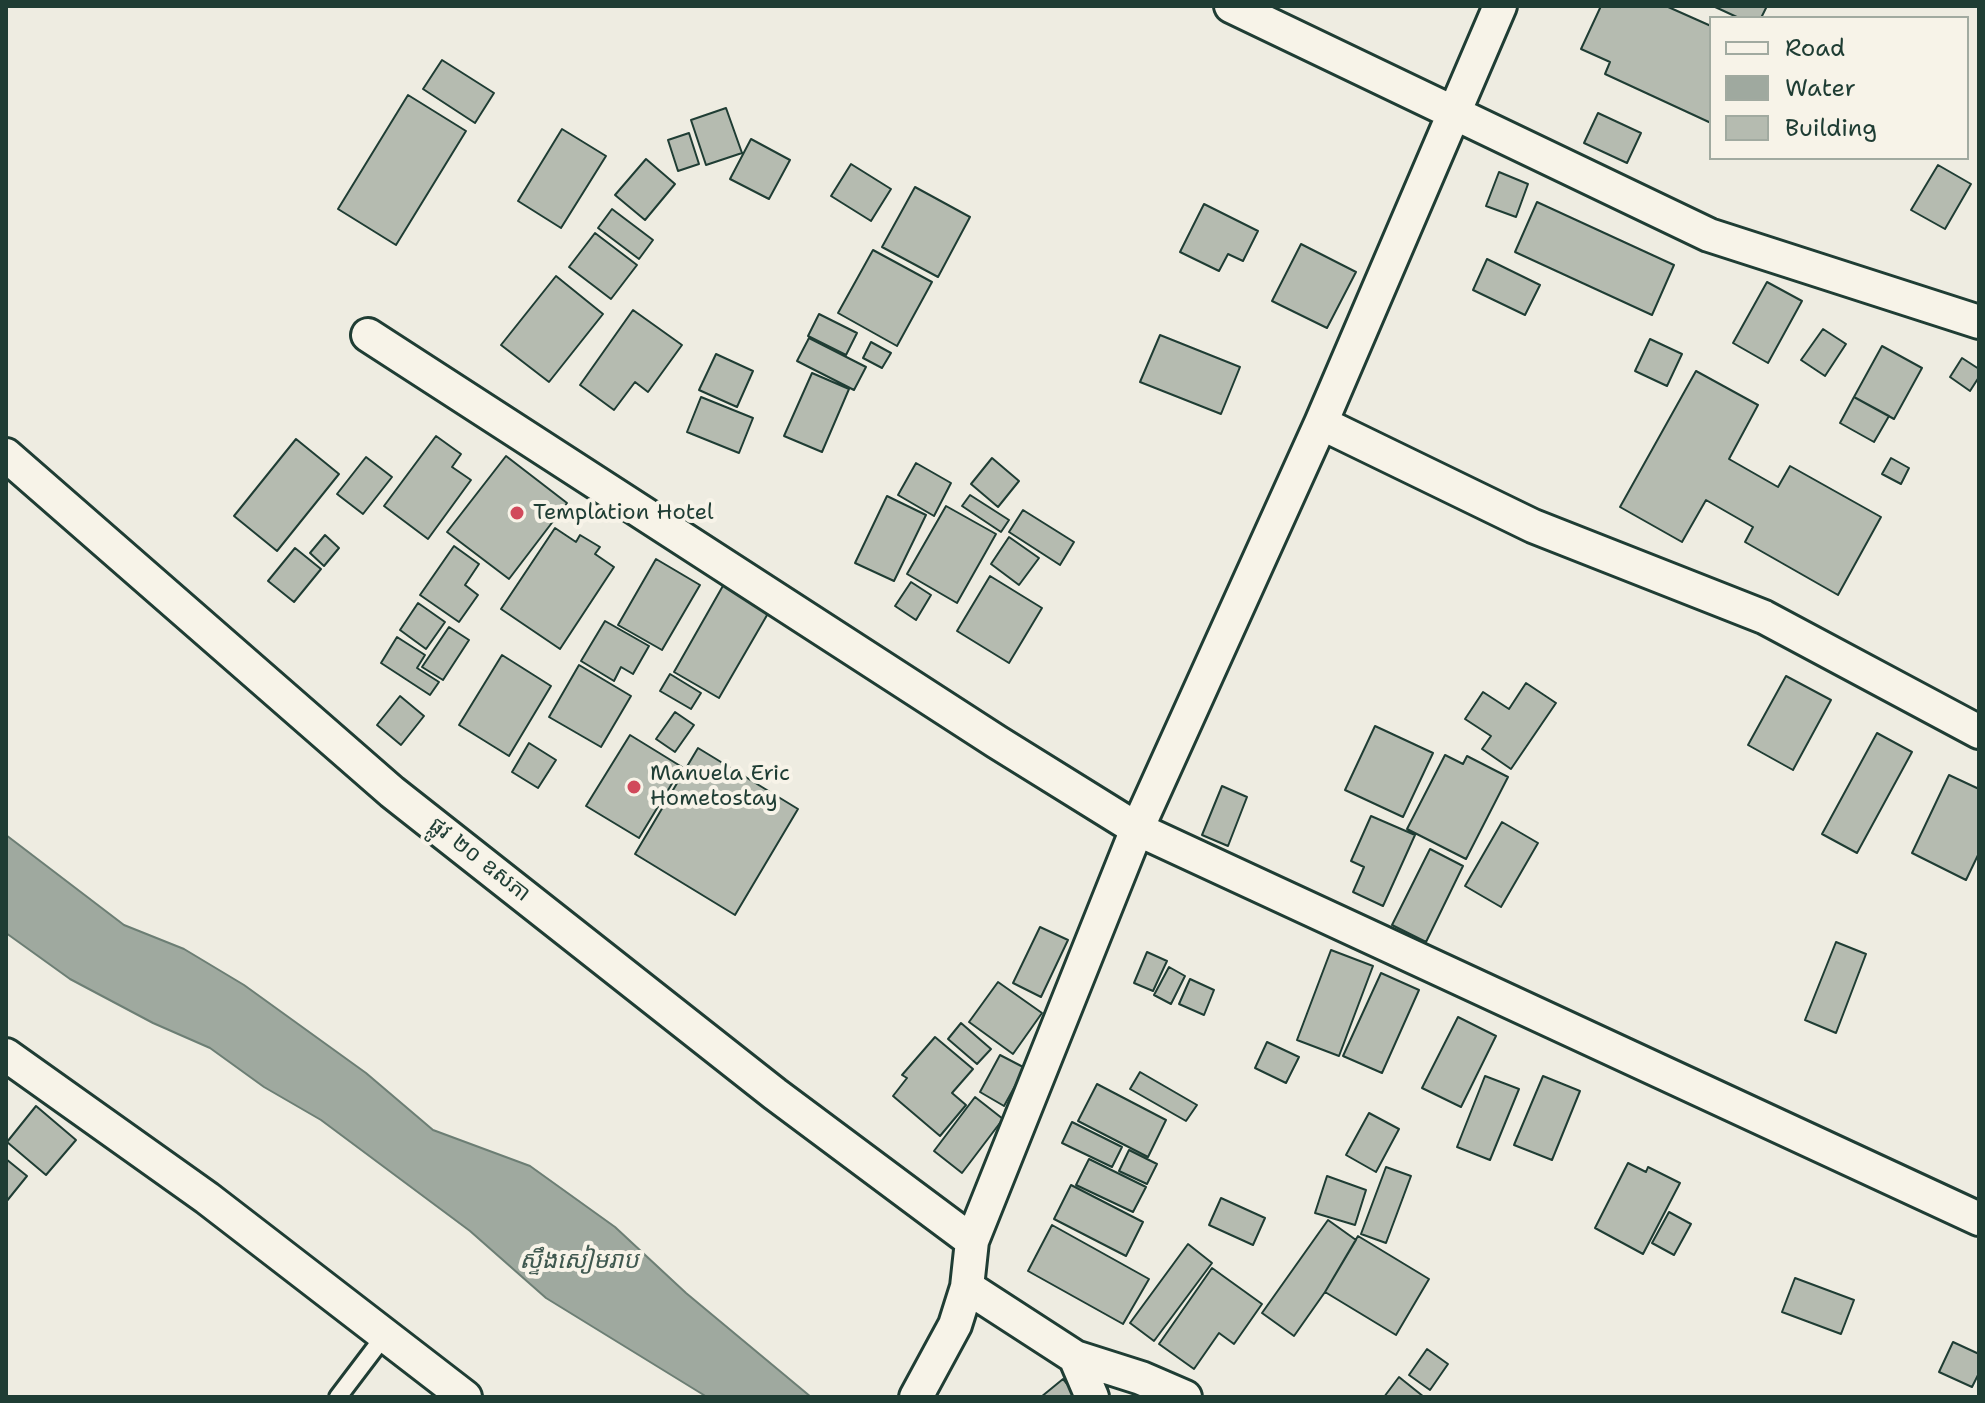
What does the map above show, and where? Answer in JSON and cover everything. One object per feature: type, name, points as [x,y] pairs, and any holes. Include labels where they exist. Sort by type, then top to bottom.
[{"type":"street","points":[[1231,6],[1709,235],[1979,322]]},
{"type":"street","points":[[917,1396],[955,1325],[967,1287],[972,1241],[1137,829],[1321,423],[1500,6]]},
{"type":"street","points":[[368,335],[997,742],[1137,829],[1979,1219]]},
{"type":"street","points":[[1321,423],[1533,526],[1764,617],[1979,732]]},
{"type":"street","name":"ផ្លូវ ២០ ឧសភា","points":[[6,455],[392,792],[775,1094],[972,1241]]},
{"type":"street","points":[[6,1055],[218,1206],[465,1397]]},
{"type":"street","points":[[967,1287],[1075,1357],[1141,1378],[1185,1397]]},
{"type":"street","points":[[1075,1357],[1092,1397]]},
{"type":"lane","points":[[338,1397],[385,1335]]},
{"type":"water","name":"ស្ទឹងសៀមរាប","points":[[6,835],[124,925],[184,949],[244,985],[366,1073],[433,1130],[530,1166],[615,1227],[686,1293],[811,1397],[707,1397],[546,1298],[470,1231],[321,1120],[264,1087],[210,1048],[153,1023],[70,979],[6,933]]},
{"type":"building","points":[[1601,6],[1666,6],[1709,25],[1709,122],[1605,74],[1610,62],[1581,49]]},
{"type":"building","points":[[1713,6],[1767,6],[1762,16],[1735,16]]},
{"type":"building","points":[[442,60],[494,93],[475,123],[423,89]]},
{"type":"building","points":[[408,95],[466,131],[396,245],[338,209]]},
{"type":"building","points":[[726,108],[742,153],[706,165],[691,120]]},
{"type":"building","points":[[1598,113],[1641,133],[1627,163],[1584,143]]},
{"type":"building","points":[[562,129],[606,156],[561,228],[518,201]]},
{"type":"building","points":[[689,133],[699,164],[678,171],[668,140]]},
{"type":"building","points":[[751,139],[790,160],[769,199],[730,179]]},
{"type":"building","points":[[646,159],[675,184],[645,220],[615,195]]},
{"type":"building","points":[[851,164],[891,189],[871,221],[831,196]]},
{"type":"building","points":[[1938,165],[1971,184],[1945,229],[1911,210]]},
{"type":"building","points":[[1499,172],[1528,184],[1516,217],[1486,206]]},
{"type":"building","points":[[915,187],[970,217],[938,277],[882,247]]},
{"type":"building","points":[[1537,202],[1674,265],[1652,315],[1515,252]]},
{"type":"building","points":[[1204,204],[1258,231],[1243,261],[1228,254],[1219,271],[1180,252]]},
{"type":"building","points":[[612,209],[653,240],[639,259],[598,228]]},
{"type":"building","points":[[595,233],[637,265],[611,299],[569,267]]},
{"type":"building","points":[[1301,244],[1356,272],[1327,328],[1272,301]]},
{"type":"building","points":[[873,250],[932,282],[897,346],[838,313]]},
{"type":"building","points":[[1487,259],[1540,285],[1525,315],[1473,290]]},
{"type":"building","points":[[556,276],[603,314],[549,382],[501,345]]},
{"type":"building","points":[[1767,282],[1802,301],[1768,363],[1733,343]]},
{"type":"building","points":[[633,310],[682,345],[648,392],[635,382],[614,410],[580,385]]},
{"type":"building","points":[[819,314],[857,333],[846,355],[808,336]]},
{"type":"building","points":[[1823,329],[1846,344],[1825,376],[1801,360]]},
{"type":"building","points":[[1160,335],[1240,367],[1221,414],[1140,382]]},
{"type":"building","points":[[809,338],[866,367],[854,390],[797,361]]},
{"type":"building","points":[[1650,339],[1682,354],[1667,386],[1635,371]]},
{"type":"building","points":[[871,342],[891,353],[882,368],[863,358]]},
{"type":"building","points":[[1882,346],[1922,368],[1894,419],[1854,397]]},
{"type":"building","points":[[716,354],[753,371],[737,407],[699,390]]},
{"type":"building","points":[[1962,358],[1979,369],[1979,377],[1970,391],[1950,377]]},
{"type":"building","points":[[1696,371],[1758,405],[1729,459],[1778,487],[1790,466],[1881,517],[1838,595],[1745,542],[1753,527],[1706,500],[1682,542],[1620,507]]},
{"type":"building","points":[[812,373],[849,389],[822,452],[784,436]]},
{"type":"building","points":[[701,397],[753,418],[739,453],[687,432]]},
{"type":"building","points":[[1854,397],[1889,416],[1874,442],[1840,423]]},
{"type":"building","points":[[436,436],[461,454],[452,467],[471,480],[428,539],[384,506]]},
{"type":"building","points":[[296,439],[339,474],[277,551],[234,516]]},
{"type":"building","points":[[506,456],[567,503],[509,579],[447,532]]},
{"type":"building","points":[[366,457],[392,477],[363,514],[337,494]]},
{"type":"building","points":[[992,458],[1019,481],[998,507],[971,484]]},
{"type":"building","points":[[1891,458],[1909,468],[1901,484],[1882,474]]},
{"type":"building","points":[[916,463],[951,483],[934,516],[898,495]]},
{"type":"building","points":[[970,495],[1009,520],[1001,532],[962,506]]},
{"type":"building","points":[[887,496],[926,515],[894,581],[855,563]]},
{"type":"building","points":[[946,506],[996,534],[957,603],[907,574]]},
{"type":"building","points":[[1023,510],[1074,542],[1060,565],[1009,532]]},
{"type":"building","points":[[555,528],[576,542],[580,535],[600,547],[595,554],[614,567],[560,649],[501,609]]},
{"type":"building","points":[[325,535],[339,548],[324,566],[310,553]]},
{"type":"building","points":[[1009,537],[1039,558],[1019,585],[991,564]]},
{"type":"building","points":[[454,546],[479,564],[465,585],[478,595],[459,622],[420,595]]},
{"type":"building","points":[[295,548],[321,569],[294,602],[268,581]]},
{"type":"building","points":[[656,559],[700,585],[662,650],[618,625]]},
{"type":"building","points":[[990,576],[1042,608],[1009,663],[957,631]]},
{"type":"building","points":[[911,582],[931,595],[916,620],[895,606]]},
{"type":"building","points":[[724,584],[770,610],[719,698],[674,672]]},
{"type":"building","points":[[418,603],[445,622],[426,649],[400,630]]},
{"type":"building","points":[[605,621],[649,646],[633,674],[621,667],[614,681],[581,661]]},
{"type":"building","points":[[449,627],[469,640],[443,680],[422,667]]},
{"type":"building","points":[[397,637],[425,655],[417,668],[439,682],[430,695],[381,663]]},
{"type":"building","points":[[502,655],[551,686],[509,756],[459,725]]},
{"type":"building","points":[[579,665],[631,696],[601,747],[549,717]]},
{"type":"building","points":[[670,674],[701,693],[691,709],[660,691]]},
{"type":"building","points":[[1786,676],[1831,700],[1793,770],[1748,745]]},
{"type":"building","points":[[1526,683],[1556,703],[1511,769],[1482,749],[1491,736],[1465,719],[1483,692],[1509,709]]},
{"type":"building","points":[[400,696],[424,716],[401,745],[377,725]]},
{"type":"building","points":[[675,712],[694,725],[675,752],[656,739]]},
{"type":"building","points":[[1375,726],[1433,753],[1403,817],[1345,790]]},
{"type":"building","points":[[1877,733],[1912,752],[1857,853],[1822,834]]},
{"type":"building","name":"Manuela Eric Hometostay","points":[[630,735],[682,767],[639,838],[586,806]]},
{"type":"building","points":[[529,743],[556,760],[538,788],[512,772]]},
{"type":"building","points":[[698,748],[798,809],[735,915],[635,854]]},
{"type":"building","points":[[1445,755],[1463,764],[1467,756],[1508,777],[1466,859],[1407,829]]},
{"type":"building","points":[[1949,775],[1979,789],[1979,853],[1966,880],[1912,853]]},
{"type":"building","points":[[1222,786],[1247,797],[1228,846],[1202,835]]},
{"type":"building","points":[[1371,816],[1415,835],[1383,906],[1353,892],[1364,867],[1351,861]]},
{"type":"building","points":[[1502,822],[1538,843],[1501,907],[1465,886]]},
{"type":"building","points":[[1430,849],[1463,866],[1426,942],[1392,925]]},
{"type":"building","points":[[1040,927],[1068,940],[1041,997],[1013,983]]},
{"type":"building","points":[[1836,942],[1866,954],[1836,1033],[1805,1020]]},
{"type":"building","points":[[1331,950],[1373,966],[1339,1056],[1297,1040]]},
{"type":"building","points":[[1147,952],[1167,961],[1153,991],[1134,983]]},
{"type":"building","points":[[1169,967],[1185,976],[1171,1004],[1154,995]]},
{"type":"building","points":[[1381,973],[1419,990],[1382,1073],[1343,1056]]},
{"type":"building","points":[[1190,979],[1214,990],[1204,1015],[1179,1004]]},
{"type":"building","points":[[998,982],[1042,1013],[1013,1054],[969,1022]]},
{"type":"building","points":[[1458,1017],[1496,1036],[1461,1107],[1422,1088]]},
{"type":"building","points":[[961,1023],[991,1049],[977,1064],[948,1039]]},
{"type":"building","points":[[935,1037],[973,1069],[952,1093],[966,1105],[940,1136],[893,1096],[907,1078],[902,1075]]},
{"type":"building","points":[[1267,1042],[1299,1057],[1286,1083],[1255,1068]]},
{"type":"building","points":[[1000,1055],[1025,1068],[1004,1106],[980,1092]]},
{"type":"building","points":[[1140,1072],[1197,1105],[1186,1121],[1130,1089]]},
{"type":"building","points":[[1485,1076],[1519,1089],[1490,1160],[1457,1147]]},
{"type":"building","points":[[1543,1076],[1580,1091],[1552,1160],[1514,1145]]},
{"type":"building","points":[[1097,1084],[1166,1120],[1148,1157],[1078,1121]]},
{"type":"building","points":[[975,1097],[1003,1119],[962,1173],[934,1151]]},
{"type":"building","points":[[36,1106],[76,1140],[46,1175],[7,1142]]},
{"type":"building","points":[[1369,1113],[1399,1129],[1376,1172],[1346,1155]]},
{"type":"building","points":[[1072,1122],[1122,1147],[1112,1167],[1062,1143]]},
{"type":"building","points":[[1129,1150],[1157,1164],[1147,1184],[1119,1171]]},
{"type":"building","points":[[6,1159],[27,1176],[6,1202]]},
{"type":"building","points":[[1089,1159],[1146,1187],[1133,1212],[1076,1185]]},
{"type":"building","points":[[1628,1163],[1646,1172],[1648,1167],[1680,1183],[1643,1254],[1595,1228]]},
{"type":"building","points":[[1386,1167],[1411,1176],[1386,1243],[1361,1234]]},
{"type":"building","points":[[1327,1176],[1366,1190],[1355,1225],[1315,1213]]},
{"type":"building","points":[[1071,1185],[1143,1222],[1126,1256],[1054,1219]]},
{"type":"building","points":[[1221,1198],[1265,1218],[1253,1245],[1209,1225]]},
{"type":"building","points":[[1669,1212],[1691,1224],[1674,1255],[1652,1243]]},
{"type":"building","points":[[1328,1220],[1356,1240],[1294,1336],[1262,1313]]},
{"type":"building","points":[[1052,1225],[1149,1279],[1123,1324],[1028,1271]]},
{"type":"building","points":[[1358,1236],[1429,1279],[1396,1335],[1325,1292]]},
{"type":"building","points":[[1188,1244],[1212,1263],[1154,1341],[1130,1323]]},
{"type":"building","points":[[1212,1268],[1262,1304],[1234,1344],[1219,1333],[1194,1369],[1159,1344]]},
{"type":"building","points":[[1795,1278],[1854,1300],[1841,1334],[1782,1312]]},
{"type":"building","points":[[1953,1342],[1979,1354],[1979,1373],[1972,1387],[1939,1372]]},
{"type":"building","points":[[1427,1349],[1448,1364],[1430,1390],[1409,1375]]},
{"type":"building","points":[[1399,1377],[1424,1397],[1384,1397]]},
{"type":"building","points":[[1063,1379],[1078,1397],[1041,1397]]},
{"type":"place","name":"Templation Hotel","points":[[517,513]]},
{"type":"place","name":"Manuela Eric Hometostay","points":[[634,787]]}]
